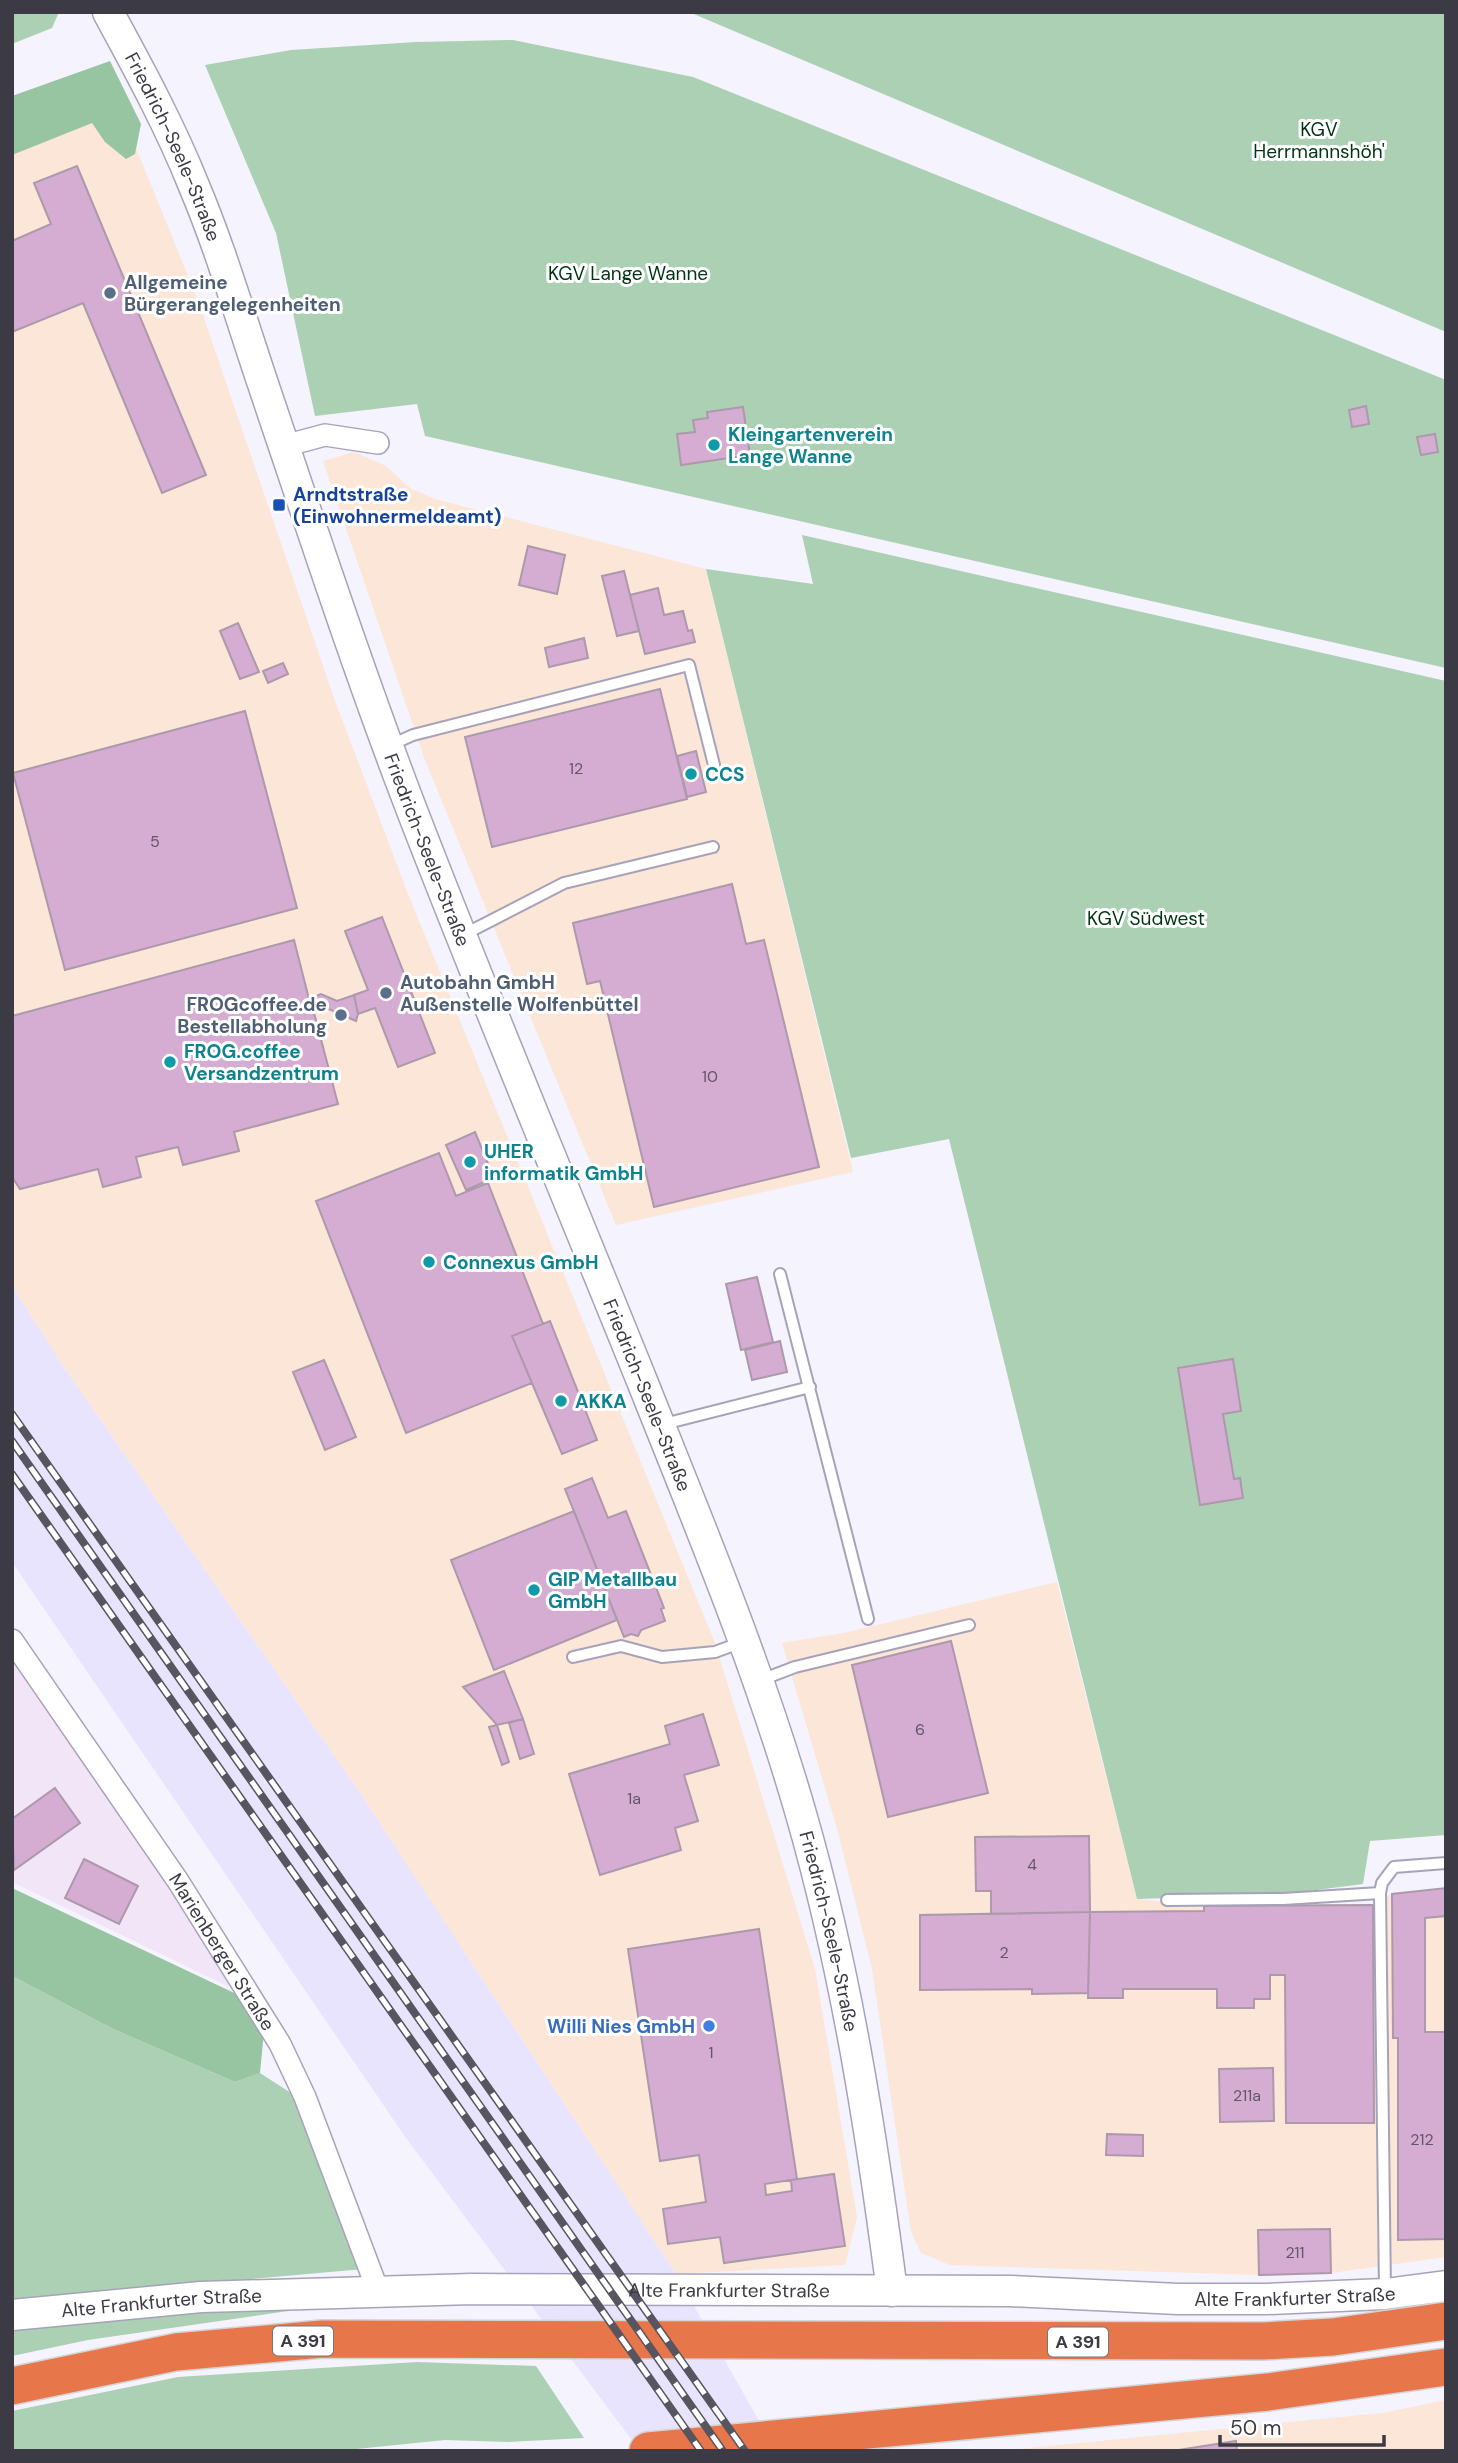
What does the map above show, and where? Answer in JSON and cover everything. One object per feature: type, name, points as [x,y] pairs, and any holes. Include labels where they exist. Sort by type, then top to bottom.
[{"type":"highway","name":"A 391","points":[[12,2386],[176,2352],[322,2339],[1264,2341],[1333,2337],[1446,2321]]},
{"type":"highway","points":[[648,2451],[1172,2402],[1398,2374],[1446,2365]]},
{"type":"street","name":"Friedrich-Seele-Straße","points":[[108,12],[156,102],[213,234],[388,746],[460,936],[705,1534],[745,1642],[814,1858],[842,1980],[876,2160],[892,2291]]},
{"type":"street","points":[[284,446],[325,435],[378,443]]},
{"type":"street","name":"Marienberger Straße","points":[[12,1640],[178,1881],[275,2034],[305,2097],[378,2291]]},
{"type":"street","name":"Alte Frankfurter Straße","points":[[12,2315],[201,2297],[378,2291],[668,2288],[1010,2291],[1178,2300],[1385,2294],[1446,2286]]},
{"type":"lane","points":[[388,746],[413,735],[689,665],[714,765]]},
{"type":"lane","points":[[460,936],[564,883],[713,847]]},
{"type":"lane","points":[[780,1274],[868,1619]]},
{"type":"lane","points":[[660,1425],[810,1387]]},
{"type":"lane","points":[[758,1681],[795,1667],[969,1625]]},
{"type":"lane","points":[[573,1657],[621,1646],[662,1657],[715,1652],[745,1642]]},
{"type":"lane","points":[[1385,2294],[1380,1893],[1382,1882],[1394,1867],[1446,1863]]},
{"type":"lane","points":[[1167,1900],[1283,1899],[1380,1893]]},
{"type":"shaded area","points":[[114,94],[197,298],[335,701],[410,899],[715,1643],[815,1969],[857,2217],[845,2265],[676,2274],[356,1787],[63,1366],[12,1286],[12,141]]},
{"type":"shaded area","points":[[354,452],[386,466],[410,488],[435,499],[706,569],[853,1172],[616,1225],[425,760],[323,461]]},
{"type":"shaded area","points":[[12,1286],[63,1366],[356,1787],[676,2274],[776,2451],[640,2451],[406,2138],[12,1562]]},
{"type":"shaded area","points":[[1057,1582],[1137,1899],[1204,1906],[1372,1905],[1392,1894],[1446,1888],[1446,2257],[1331,2273],[1259,2275],[950,2265],[921,2253],[911,2232],[872,1969],[838,1832],[782,1643],[844,1633]]},
{"type":"shaded area","points":[[12,1659],[225,1971],[229,1987],[12,1882]]},
{"type":"shaded area","points":[[1446,2400],[1446,2451],[999,2451],[1382,2413]]},
{"type":"green space","points":[[12,12],[59,12],[52,28],[12,44]]},
{"type":"green space","name":"KGV Herrmannshöh'","points":[[689,12],[1446,12],[1446,332]]},
{"type":"green space","name":"KGV Lange Wanne","points":[[513,40],[693,77],[1446,380],[1446,668],[425,436],[417,404],[315,416],[276,233],[205,65],[291,50],[416,42]]},
{"type":"green space","points":[[110,61],[141,124],[135,154],[126,159],[105,142],[92,123],[12,155],[12,96]]},
{"type":"green space","name":"KGV Südwest","points":[[802,535],[1446,681],[1446,1835],[1370,1841],[1363,1884],[1285,1894],[1137,1899],[949,1139],[851,1158],[706,569],[813,584]]},
{"type":"green space","points":[[12,1888],[247,1999],[264,2031],[260,2073],[235,2082],[113,2029],[12,1976]]},
{"type":"green space","points":[[12,1976],[113,2029],[235,2082],[260,2073],[294,2095],[364,2269],[12,2300]]},
{"type":"green space","points":[[288,2305],[288,2311],[88,2340],[12,2356],[12,2327],[208,2307]]},
{"type":"green space","points":[[417,2362],[536,2366],[584,2438],[508,2442],[445,2440],[337,2451],[12,2451],[12,2411],[178,2377]]},
{"type":"building","points":[[77,166],[206,475],[162,493],[83,303],[12,332],[12,241],[51,224],[34,183]]},
{"type":"building","points":[[1366,406],[1369,424],[1352,427],[1349,410]]},
{"type":"building","name":"Kleingartenverein Lange Wanne","points":[[743,407],[750,455],[681,465],[677,434],[695,432],[693,420],[708,418],[707,412]]},
{"type":"building","points":[[1435,434],[1438,452],[1421,455],[1417,437]]},
{"type":"building","points":[[528,546],[565,555],[557,594],[519,585]]},
{"type":"building","points":[[624,571],[639,631],[617,636],[602,576]]},
{"type":"building","points":[[658,588],[664,615],[683,611],[688,631],[692,630],[695,642],[645,654],[630,595]]},
{"type":"building","points":[[238,623],[259,672],[240,679],[220,631]]},
{"type":"building","points":[[584,638],[588,658],[549,667],[545,648]]},
{"type":"building","points":[[283,663],[288,674],[268,683],[263,671]]},
{"type":"building","points":[[660,689],[687,799],[492,847],[465,737]]},
{"type":"building","points":[[245,711],[297,908],[65,970],[13,773]]},
{"type":"building","name":"CCS","points":[[696,751],[706,792],[687,797],[677,756]]},
{"type":"building","points":[[732,884],[746,944],[764,940],[819,1167],[654,1207],[600,981],[587,984],[573,923]]},
{"type":"building","name":"Autobahn GmbH Außenstelle Wolfenbüttel","points":[[382,917],[435,1053],[398,1067],[375,1008],[358,1014],[354,995],[368,990],[345,931]]},
{"type":"building","name":"FROG.coffee Versandzentrum","points":[[294,940],[309,999],[321,994],[337,1001],[354,995],[358,1014],[356,1021],[322,1006],[313,1009],[338,1104],[234,1132],[239,1151],[183,1165],[178,1147],[136,1157],[141,1177],[103,1187],[98,1169],[20,1189],[12,1177],[12,1016]]},
{"type":"building","name":"UHER informatik GmbH","points":[[475,1132],[494,1178],[466,1190],[446,1145]]},
{"type":"building","name":"Connexus GmbH","points":[[439,1153],[456,1196],[488,1183],[543,1324],[512,1336],[532,1383],[406,1433],[316,1201]]},
{"type":"building","points":[[757,1277],[773,1342],[741,1350],[726,1284]]},
{"type":"building","name":"AKKA","points":[[550,1321],[597,1440],[562,1454],[512,1336]]},
{"type":"building","points":[[780,1341],[787,1372],[752,1380],[745,1350]]},
{"type":"building","points":[[1233,1359],[1241,1411],[1223,1414],[1234,1479],[1240,1478],[1243,1498],[1200,1505],[1178,1368]]},
{"type":"building","points":[[324,1360],[356,1437],[325,1450],[293,1372]]},
{"type":"building","points":[[592,1478],[608,1518],[626,1511],[664,1608],[661,1609],[665,1621],[641,1630],[638,1636],[631,1634],[624,1637],[565,1489]]},
{"type":"building","name":"GIP Metallbau GmbH","points":[[574,1511],[617,1620],[494,1670],[451,1560]]},
{"type":"building","points":[[951,1641],[988,1793],[888,1817],[852,1665]]},
{"type":"building","points":[[504,1671],[523,1719],[497,1725],[463,1687]]},
{"type":"building","points":[[703,1714],[719,1765],[684,1775],[698,1821],[675,1828],[681,1850],[600,1875],[569,1774],[670,1744],[665,1726]]},
{"type":"building","points":[[523,1719],[534,1754],[520,1759],[509,1723]]},
{"type":"building","points":[[497,1725],[509,1762],[502,1765],[489,1727]]},
{"type":"building","points":[[55,1788],[80,1823],[14,1870],[12,1819]]},
{"type":"building","points":[[1089,1836],[1090,1912],[991,1914],[991,1891],[976,1891],[975,1837]]},
{"type":"building","points":[[84,1859],[138,1886],[119,1924],[65,1898]]},
{"type":"building","points":[[1446,1888],[1446,1916],[1425,1918],[1425,2032],[1446,2032],[1446,2239],[1398,2240],[1398,2038],[1393,2038],[1392,1894]]},
{"type":"building","points":[[1373,1905],[1374,2123],[1286,2123],[1285,1975],[1270,1975],[1270,1999],[1254,1999],[1254,2008],[1217,2008],[1217,1989],[1123,1989],[1123,1998],[1088,1998],[1090,1912],[1204,1911],[1204,1906]]},
{"type":"building","points":[[1090,1912],[1088,1993],[1032,1994],[1032,1989],[920,1990],[920,1915]]},
{"type":"building","points":[[759,1929],[797,2179],[765,2184],[766,2195],[792,2191],[791,2180],[834,2174],[845,2246],[724,2263],[720,2237],[668,2244],[663,2209],[706,2202],[699,2155],[660,2161],[628,1949]]},
{"type":"building","points":[[1273,2068],[1274,2121],[1220,2122],[1219,2069]]},
{"type":"building","points":[[1107,2134],[1143,2135],[1143,2156],[1106,2155]]},
{"type":"building","points":[[1330,2229],[1331,2273],[1259,2275],[1258,2230]]},
{"type":"building","points":[[1236,2441],[1237,2451],[1172,2451]]},
{"type":"railway","points":[[12,1414],[745,2451]]},
{"type":"railway","points":[[12,1441],[723,2451]]},
{"type":"railway","points":[[12,1474],[701,2451]]},
{"type":"place","name":"Allgemeine Bürgerangelegenheiten","points":[[110,293]]},
{"type":"place","name":"Kleingartenverein Lange Wanne","points":[[714,445]]},
{"type":"place","name":"Arndtstraße (Einwohnermeldeamt)","points":[[279,505]]},
{"type":"place","name":"CCS","points":[[691,774]]},
{"type":"place","name":"Autobahn GmbH Außenstelle Wolfenbüttel","points":[[386,993]]},
{"type":"place","name":"FROGcoffee.de Bestellabholung","points":[[341,1015]]},
{"type":"place","name":"FROG.coffee Versandzentrum","points":[[170,1062]]},
{"type":"place","name":"UHER informatik GmbH","points":[[470,1162]]},
{"type":"place","name":"Connexus GmbH","points":[[429,1262]]},
{"type":"place","name":"AKKA","points":[[561,1401]]},
{"type":"place","name":"GIP Metallbau GmbH","points":[[534,1590]]},
{"type":"place","name":"Willi Nies GmbH","points":[[709,2026]]}]
